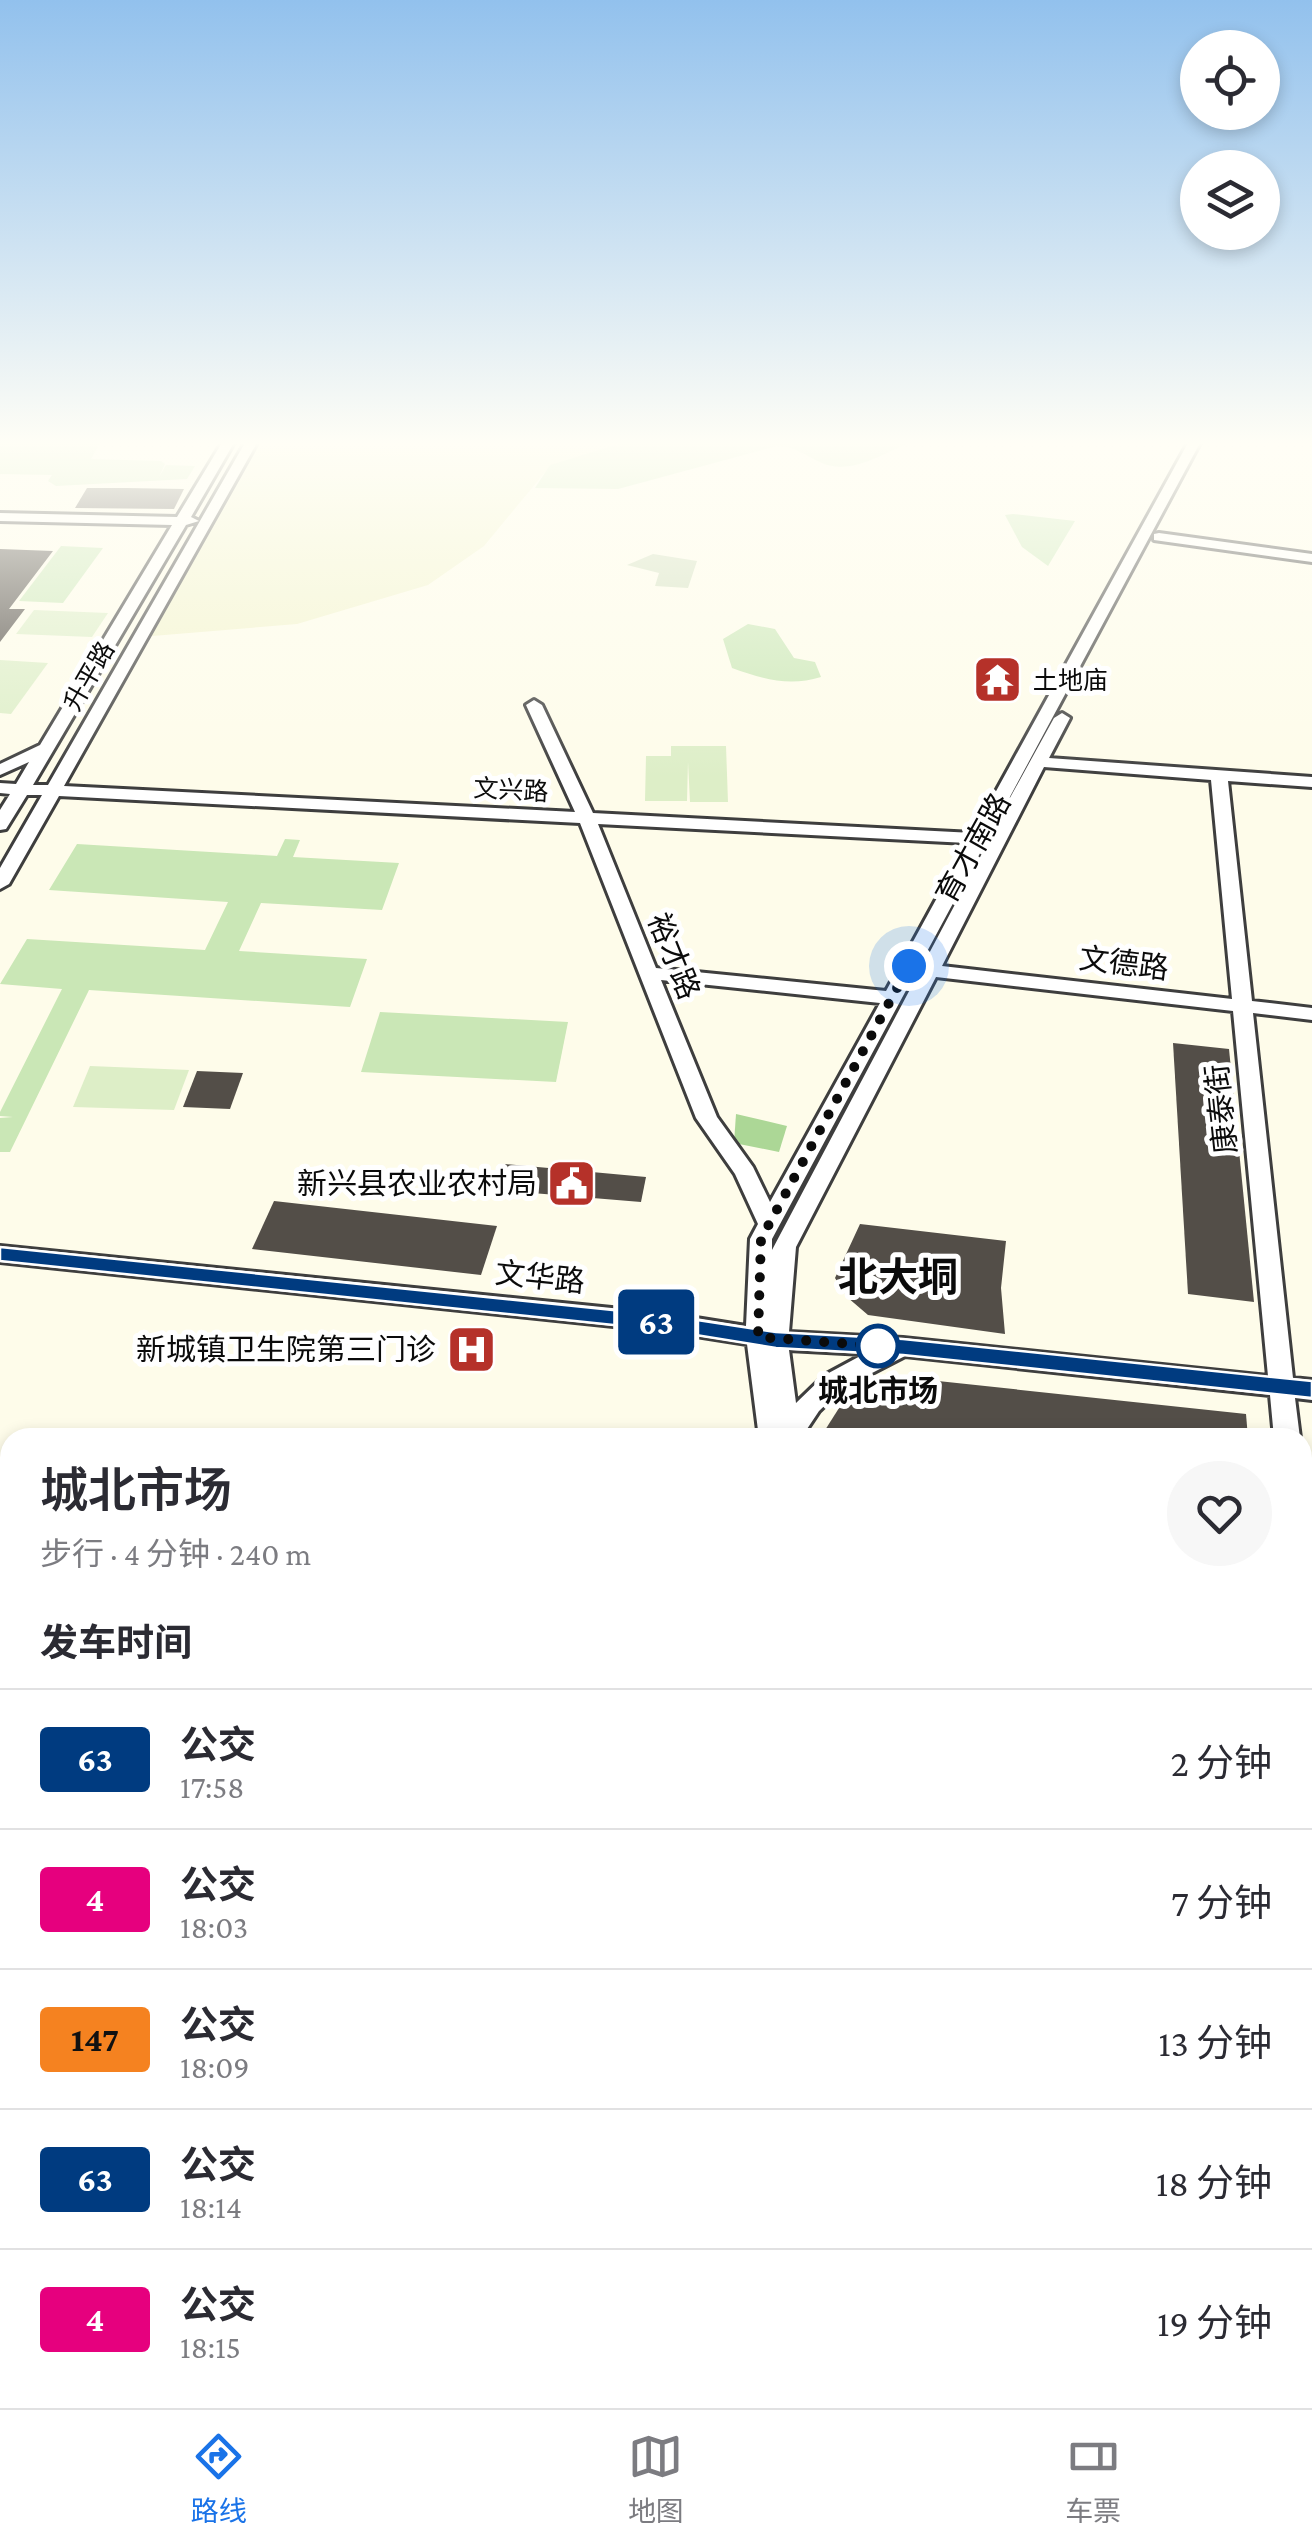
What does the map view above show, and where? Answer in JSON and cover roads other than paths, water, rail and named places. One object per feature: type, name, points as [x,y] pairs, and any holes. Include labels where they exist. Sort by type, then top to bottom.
[{"type":"street","name":"升平路","points":[[0,825],[160,553]]},
{"type":"street","name":"升平路","points":[[0,884],[188,553]]},
{"type":"street","name":"育才南路","points":[[786,1428],[767,1339],[784,1247],[928,970],[988,839],[1137,553]]},
{"type":"street","name":"育才南路","points":[[771,1428],[761,1239],[892,998],[1038,762],[1150,553]]},
{"type":"street","points":[[1278,553],[1312,558]]},
{"type":"street","name":"裕才路","points":[[534,705],[587,819],[708,1118],[745,1172],[769,1223]]},
{"type":"street","points":[[0,770],[46,747]]},
{"type":"street","points":[[75,752],[76,774],[86,783],[129,795]]},
{"type":"street","points":[[1038,762],[1312,782]]},
{"type":"street","name":"康泰街","points":[[1219,775],[1286,1428]]},
{"type":"street","name":"文兴路","points":[[0,789],[988,839]]},
{"type":"street","points":[[26,838],[46,817],[78,802],[129,795]]},
{"type":"street","name":"文德路","points":[[928,970],[1312,1014]]},
{"type":"street","points":[[649,974],[892,998]]},
{"type":"street","name":"文华路","points":[[0,1254],[671,1324],[767,1339],[903,1347],[1312,1390]]},
{"type":"street","points":[[794,1428],[819,1392],[841,1375],[903,1347]]},
{"type":"place","name":"土地庙","points":[[998,680]]},
{"type":"place","name":"新兴县农业农村局","points":[[572,1183]]},
{"type":"place","name":"城北市场","points":[[878,1346]]},
{"type":"place","name":"新城镇卫生院第三门诊","points":[[471,1349]]},
{"type":"district","name":"北大垌","points":[[898,1277]]}]
